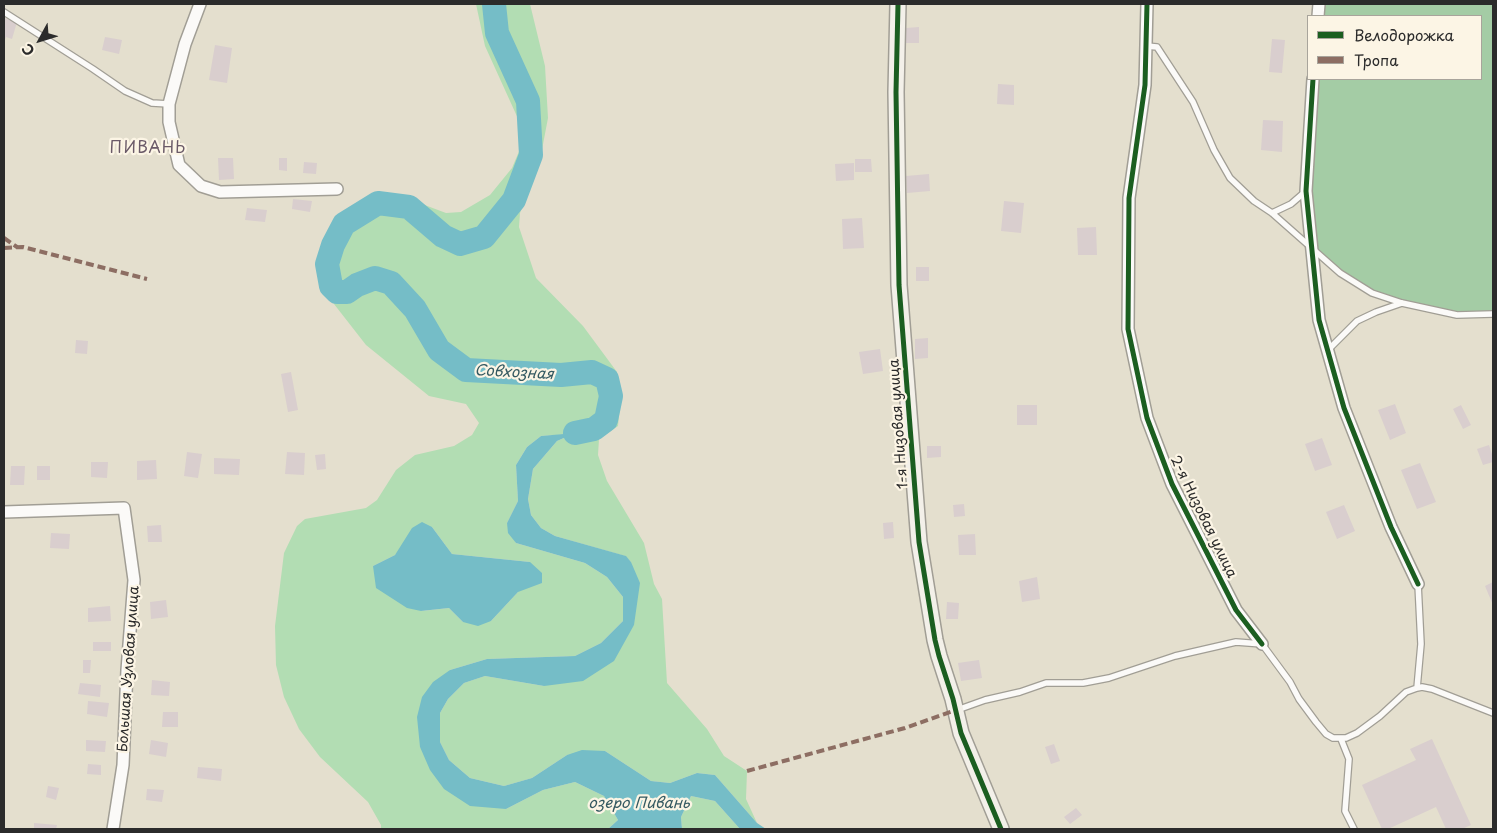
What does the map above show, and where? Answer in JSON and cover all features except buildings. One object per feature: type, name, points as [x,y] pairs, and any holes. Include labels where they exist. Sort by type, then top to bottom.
[{"type":"street","points":[[200,4],[185,44],[169,104],[169,122],[179,165],[202,186],[220,192],[337,189]]},
{"type":"street","name":"1-я Низовая улица","points":[[898,4],[896,92],[900,285],[919,542],[935,640],[962,733],[1001,829]]},
{"type":"street","name":"2-я Низовая улица","points":[[1147,4],[1145,85],[1129,198],[1128,328],[1147,418],[1172,484],[1236,610],[1262,644]]},
{"type":"street","points":[[1314,80],[1306,191],[1319,320],[1344,408],[1391,527],[1418,584]]},
{"type":"street","name":"Большая Узловая улица","points":[[4,512],[124,508],[134,580],[127,670],[123,765],[113,829]]},
{"type":"lane","points":[[4,12],[125,92],[152,103],[169,104]]},
{"type":"lane","points":[[1146,46],[1157,47],[1194,102],[1214,150],[1230,178],[1254,201],[1272,213],[1340,273],[1372,293],[1402,303],[1457,315],[1493,314]]},
{"type":"lane","points":[[1272,213],[1291,204],[1306,191]]},
{"type":"lane","points":[[1327,351],[1357,321],[1402,303]]},
{"type":"lane","points":[[1417,688],[1421,644],[1418,584]]},
{"type":"lane","points":[[956,710],[1046,684],[1083,683],[1109,678],[1175,656],[1236,642],[1262,644],[1290,682],[1299,699],[1330,737],[1341,738],[1357,733],[1380,716],[1406,692],[1422,687],[1432,689],[1493,713]]},
{"type":"lane","points":[[1341,738],[1349,759],[1345,811],[1354,829]]},
{"type":"green space","points":[[476,4],[530,4],[545,66],[548,118],[540,160],[520,213],[519,227],[536,278],[583,326],[617,372],[620,406],[618,426],[599,439],[598,455],[607,481],[644,543],[654,584],[662,599],[667,683],[707,729],[724,756],[747,771],[746,799],[757,823],[715,775],[697,773],[670,783],[651,781],[605,751],[567,755],[532,778],[504,786],[470,778],[449,760],[440,742],[440,713],[448,699],[464,683],[485,676],[544,686],[634,625],[631,562],[625,556],[555,536],[541,528],[531,515],[528,499],[533,469],[557,441],[573,434],[541,436],[527,447],[516,465],[518,501],[507,523],[516,543],[585,563],[607,577],[623,597],[623,621],[601,643],[575,656],[487,659],[450,670],[420,747],[506,809],[543,790],[575,782],[604,796],[618,820],[608,829],[381,829],[381,825],[368,802],[320,757],[299,729],[284,697],[276,665],[275,626],[284,553],[297,526],[305,519],[366,508],[377,500],[396,470],[415,455],[454,446],[472,435],[479,423],[466,404],[429,396],[366,345],[334,304],[319,275],[328,241],[344,219],[376,197],[406,198],[446,213],[461,212],[490,195],[512,168],[520,149],[520,123],[485,46]],"holes":[[[432,527],[452,554],[530,562],[518,592],[491,621],[463,622],[449,608],[422,611],[373,566],[395,555]]]},
{"type":"green space","points":[[1319,4],[1493,4],[1493,314],[1457,315],[1372,293],[1340,273],[1311,247],[1306,191],[1313,80],[1482,80],[1482,15],[1318,15]]},
{"type":"green space","points":[[691,796],[715,801],[740,829],[682,829],[681,817]]},
{"type":"water","name":"озеро Пивань","points":[[575,433],[557,441],[533,469],[528,499],[531,515],[541,528],[555,536],[626,556],[631,562],[640,583],[634,625],[614,661],[583,681],[544,686],[485,676],[464,683],[448,699],[440,713],[440,742],[449,760],[470,778],[504,786],[532,778],[567,755],[582,750],[605,751],[651,781],[670,783],[697,773],[715,775],[757,823],[766,829],[740,829],[715,801],[691,796],[681,817],[682,829],[608,829],[618,820],[604,796],[575,782],[543,790],[506,809],[470,806],[444,789],[430,770],[420,747],[417,717],[422,697],[433,682],[450,670],[487,659],[575,656],[601,643],[623,621],[623,597],[607,577],[585,563],[516,543],[508,533],[507,523],[518,501],[516,465],[527,447],[541,436]]},
{"type":"water","points":[[422,522],[432,527],[452,554],[530,562],[542,573],[542,583],[518,592],[491,621],[478,626],[463,622],[449,608],[421,611],[407,608],[376,588],[373,566],[395,555],[412,528]]},
{"type":"waterway","name":"Совхозная","points":[[494,4],[497,33],[528,101],[531,155],[514,200],[484,237],[460,244],[443,236],[409,207],[378,203],[344,224],[333,245],[327,264],[331,286],[337,292],[347,292],[357,285],[375,278],[391,283],[415,309],[439,350],[466,370],[561,375],[592,372],[607,379],[611,396],[606,420],[594,429],[575,433]]},
{"type":"marked path","points":[[4,238],[17,247]]},
{"type":"marked path","points":[[4,248],[23,247],[147,279]]},
{"type":"marked path","points":[[747,771],[905,728],[956,710]]},
{"type":"cycle path","points":[[898,4],[896,92],[899,285],[919,542],[939,656],[953,699],[961,733],[1001,829]]},
{"type":"cycle path","points":[[1147,4],[1145,85],[1129,198],[1128,329],[1147,418],[1172,484],[1236,610],[1262,644]]},
{"type":"cycle path","points":[[1313,80],[1306,191],[1319,320],[1344,408],[1391,527],[1418,584]]},
{"type":"district","name":"ПИВАНЬ","points":[[148,149]]}]
